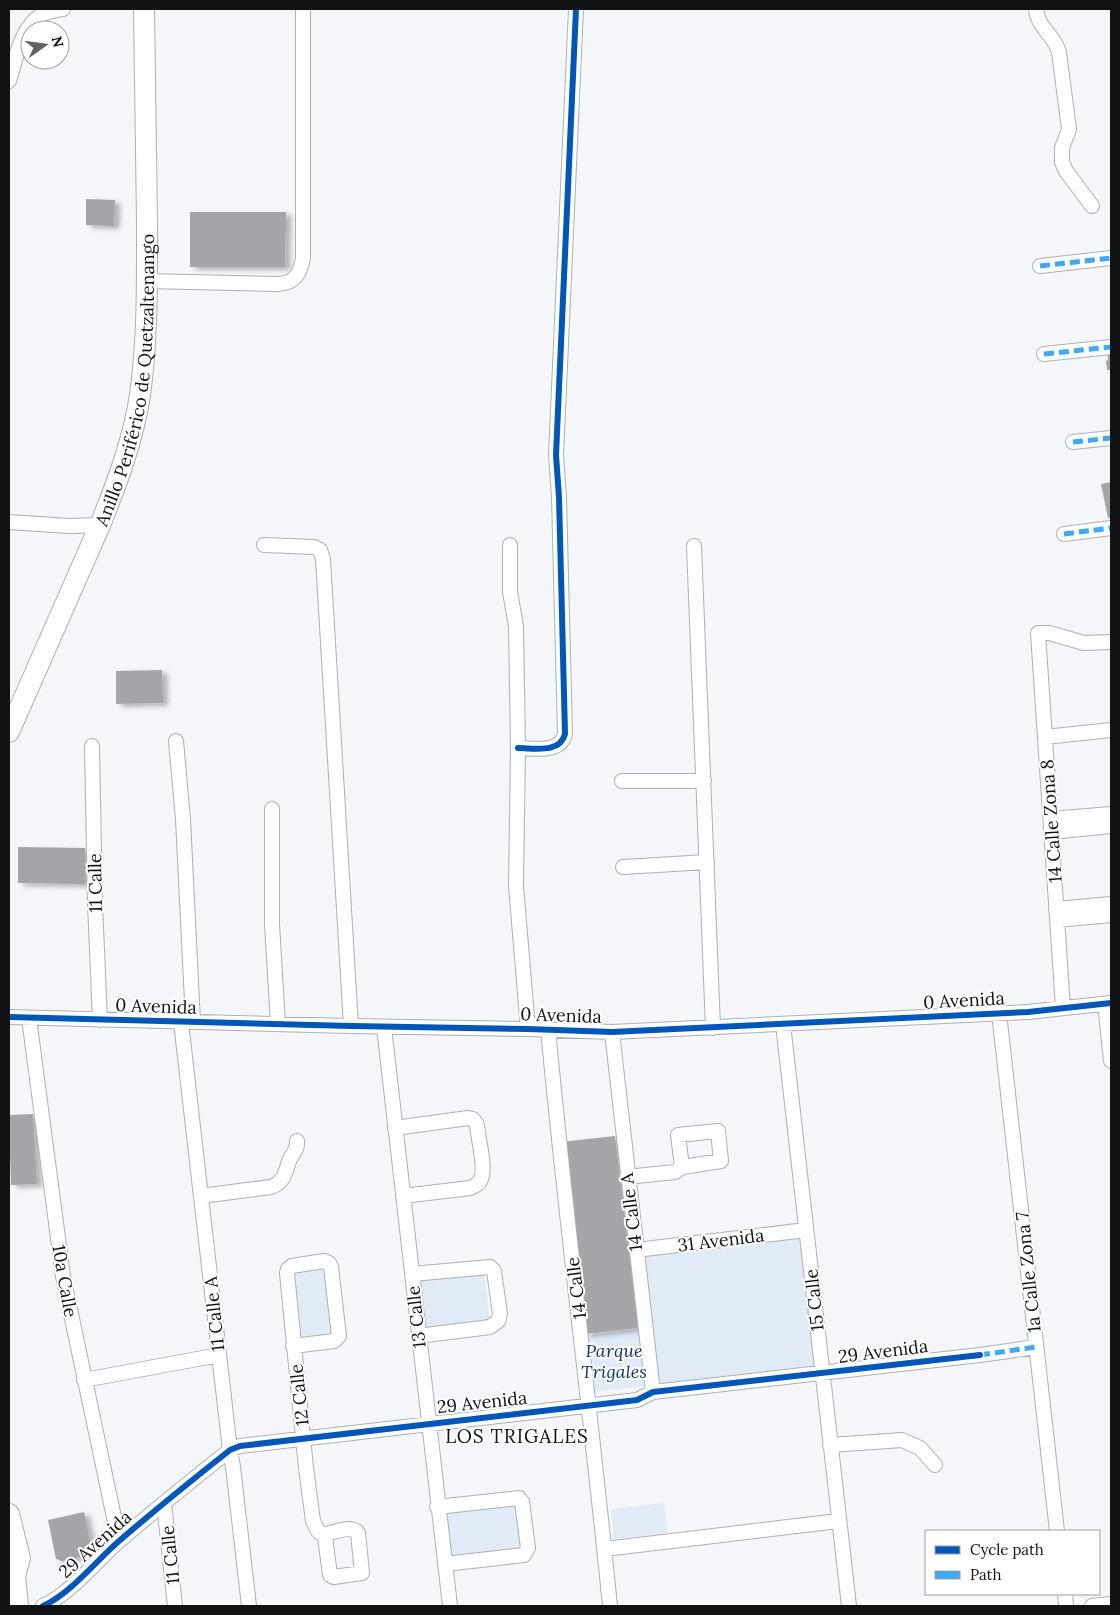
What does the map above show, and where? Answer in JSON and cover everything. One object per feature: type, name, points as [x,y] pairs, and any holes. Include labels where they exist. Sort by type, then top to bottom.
[{"type":"highway","name":"Anillo Periférico de Quetzaltenango","points":[[9,732],[100,525],[126,456],[139,396],[146,330],[147,281],[144,9]]},
{"type":"highway","points":[[9,1514],[20,1558],[12,1572],[16,1605]]},
{"type":"street","points":[[9,81],[25,33],[31,25],[42,14],[63,9]]},
{"type":"street","points":[[147,281],[278,284],[293,281],[298,275],[303,258],[303,9]]},
{"type":"street","points":[[518,748],[556,747],[563,740],[565,734],[559,497],[556,455],[576,9]]},
{"type":"street","points":[[1036,9],[1039,22],[1054,40],[1059,52],[1069,129],[1062,148],[1062,162],[1066,171],[1092,206]]},
{"type":"street","points":[[1040,266],[1111,258]]},
{"type":"street","points":[[1044,354],[1111,347]]},
{"type":"street","points":[[1073,442],[1111,438]]},
{"type":"street","points":[[9,522],[69,526],[100,525]]},
{"type":"street","points":[[1064,534],[1111,528]]},
{"type":"street","points":[[264,545],[314,547],[320,550],[323,559],[350,1026]]},
{"type":"street","points":[[510,545],[510,592],[516,626],[518,748],[516,886],[528,1029]]},
{"type":"street","points":[[694,546],[713,1028]]},
{"type":"street","name":"14 Calle Zona 8","points":[[1063,1008],[1038,633],[1049,633],[1084,643],[1111,642]]},
{"type":"street","points":[[1045,737],[1111,730]]},
{"type":"street","name":"11 Calle A","points":[[176,741],[183,819],[187,1022],[201,1196],[249,1606]]},
{"type":"street","name":"11 Calle","points":[[92,746],[95,904],[100,1020]]},
{"type":"street","points":[[622,781],[704,781]]},
{"type":"street","points":[[272,809],[272,924],[278,1024]]},
{"type":"street","points":[[1051,825],[1111,814]]},
{"type":"street","points":[[1051,825],[1111,826]]},
{"type":"street","points":[[623,867],[707,862]]},
{"type":"street","points":[[1057,914],[1111,904]]},
{"type":"street","points":[[1057,914],[1111,915]]},
{"type":"street","points":[[1108,1004],[1111,1061]]},
{"type":"street","name":"0 Avenida","points":[[9,1017],[612,1032],[999,1013],[1108,1004]]},
{"type":"street","name":"1a Calle Zona 7","points":[[999,1013],[1057,1530]]},
{"type":"street","name":"10a Calle","points":[[28,1018],[63,1276],[119,1541]]},
{"type":"street","name":"15 Calle","points":[[783,1024],[821,1373],[849,1606]]},
{"type":"street","name":"13 Calle","points":[[384,1027],[437,1508],[450,1606]]},
{"type":"street","name":"14 Calle","points":[[548,1029],[557,1134],[590,1405],[610,1606]]},
{"type":"street","name":"14 Calle A","points":[[612,1032],[627,1177],[653,1392]]},
{"type":"street","points":[[395,1128],[468,1118],[473,1119],[477,1125],[483,1174],[476,1186],[470,1188],[403,1196]]},
{"type":"street","points":[[627,1177],[675,1172],[682,1167],[721,1161],[718,1131],[678,1135],[682,1167]]},
{"type":"street","points":[[201,1196],[271,1187],[282,1181],[296,1148],[297,1141]]},
{"type":"street","name":"31 Avenida","points":[[636,1250],[806,1230]]},
{"type":"street","name":"12 Calle","points":[[293,1346],[334,1341],[340,1335],[331,1267],[327,1262],[292,1266],[288,1269],[286,1276],[293,1346],[313,1521],[316,1528],[325,1538],[331,1576],[351,1576],[362,1573],[358,1533],[356,1530],[351,1529],[323,1535]]},
{"type":"street","points":[[412,1274],[488,1266],[494,1271],[500,1314],[496,1324],[487,1328],[418,1336]]},
{"type":"street","name":"29 Avenida","points":[[43,1606],[61,1595],[119,1541],[230,1450],[251,1444],[637,1400],[653,1392],[1036,1347]]},
{"type":"street","points":[[84,1380],[219,1356]]},
{"type":"street","points":[[830,1445],[902,1440],[920,1448],[935,1465]]},
{"type":"street","points":[[437,1508],[519,1498],[522,1502],[527,1552],[520,1557],[445,1564]]},
{"type":"street","name":"11 Calle","points":[[164,1503],[175,1606]]},
{"type":"street","points":[[605,1550],[838,1521]]},
{"type":"street","points":[[1092,1606],[1111,1604]]},
{"type":"green space","points":[[802,1236],[816,1370],[658,1386],[644,1252]]},
{"type":"green space","points":[[327,1269],[336,1337],[299,1342],[290,1273]]},
{"type":"green space","points":[[484,1270],[490,1324],[425,1332],[419,1277]]},
{"type":"green space","name":"Parque Trigales","points":[[638,1329],[645,1386],[591,1392],[584,1336]]},
{"type":"green space","points":[[519,1502],[525,1550],[451,1558],[446,1510]]},
{"type":"green space","points":[[664,1503],[668,1533],[614,1539],[611,1509]]},
{"type":"building","points":[[86,199],[115,200],[114,226],[86,225]]},
{"type":"building","points":[[190,212],[286,212],[285,267],[190,267]]},
{"type":"building","points":[[1111,351],[1111,370],[1107,370],[1107,352]]},
{"type":"building","points":[[1111,482],[1111,517],[1108,518],[1101,484]]},
{"type":"building","points":[[162,670],[163,703],[116,704],[116,671]]},
{"type":"building","points":[[18,847],[85,848],[85,884],[18,883]]},
{"type":"building","points":[[33,1114],[37,1184],[11,1185],[9,1115]]},
{"type":"building","points":[[615,1136],[638,1328],[585,1334],[561,1142]]},
{"type":"building","points":[[84,1512],[93,1554],[62,1561],[56,1559],[48,1520]]},
{"type":"marked path","points":[[1040,266],[1111,258]]},
{"type":"marked path","points":[[1044,354],[1111,347]]},
{"type":"marked path","points":[[1073,442],[1111,438]]},
{"type":"marked path","points":[[1064,534],[1111,528]]},
{"type":"marked path","points":[[980,1355],[1036,1347]]},
{"type":"cycle path","points":[[518,748],[539,749],[552,747],[558,745],[565,734],[559,497],[556,455],[576,9]]},
{"type":"cycle path","points":[[9,1017],[612,1032],[1028,1012],[1111,1003]]},
{"type":"cycle path","points":[[43,1606],[63,1594],[119,1541],[230,1450],[240,1446],[637,1400],[653,1392],[980,1355]]},
{"type":"district","name":"LOS TRIGALES","points":[[517,1436]]}]
